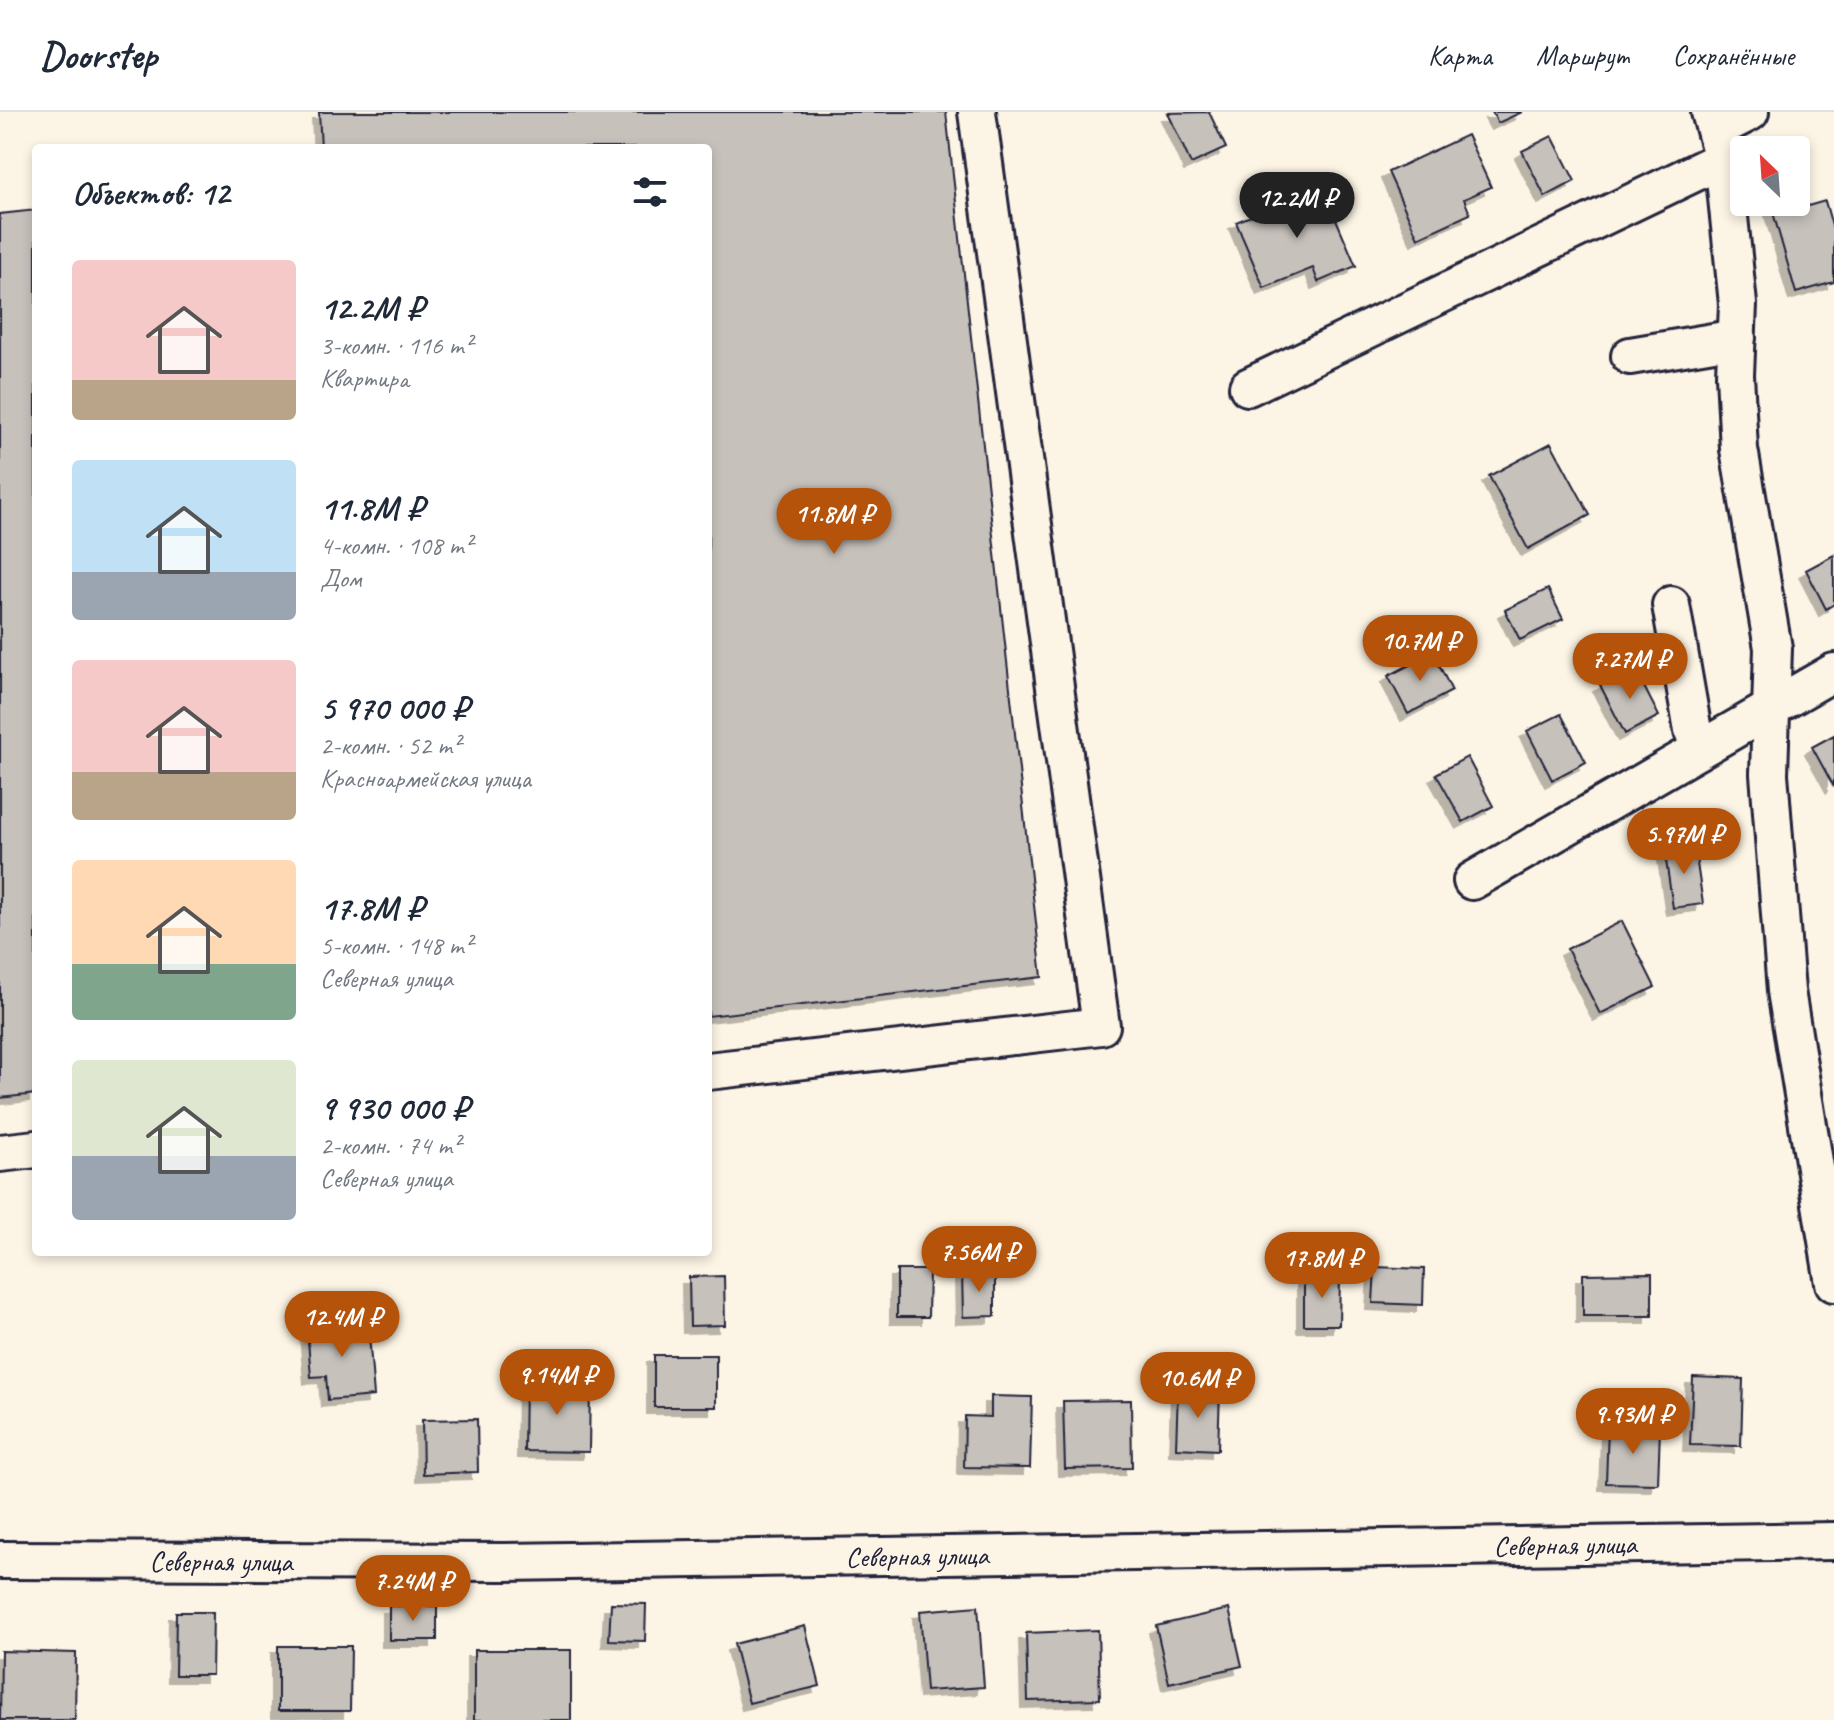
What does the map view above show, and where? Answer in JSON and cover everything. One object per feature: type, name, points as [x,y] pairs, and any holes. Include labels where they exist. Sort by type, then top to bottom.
[{"type":"street","points":[[712,1071],[1101,1026],[977,112]]},
{"type":"street","points":[[1248,387],[1717,133],[1750,112]]},
{"type":"street","points":[[1717,133],[1738,304],[1739,449],[1770,622],[1769,774],[1786,991],[1834,1283]]},
{"type":"street","points":[[1630,356],[1737,338]]},
{"type":"street","points":[[1671,605],[1693,731],[1700,748]]},
{"type":"street","points":[[1472,881],[1834,672]]},
{"type":"street","points":[[0,1153],[32,1149]]},
{"type":"street","name":"Северная улица","points":[[0,1560],[506,1562],[1834,1541]]},
{"type":"building","points":[[319,112],[946,112],[1042,977],[712,1016],[712,144],[321,144]]},
{"type":"building","points":[[1209,112],[1226,148],[1191,164],[1168,113]]},
{"type":"building","points":[[1492,112],[1522,112],[1498,123]]},
{"type":"building","points":[[1467,135],[1491,187],[1464,199],[1470,214],[1418,238],[1388,172]]},
{"type":"building","points":[[1552,136],[1575,181],[1545,197],[1522,151]]},
{"type":"building","points":[[1322,186],[1356,266],[1318,282],[1313,268],[1264,288],[1236,222]]},
{"type":"building","points":[[1825,201],[1834,233],[1834,282],[1796,293],[1774,216],[1810,216],[1810,205]]},
{"type":"building","points":[[32,210],[32,1094],[0,1098],[0,214]]},
{"type":"building","points":[[1551,443],[1590,515],[1528,549],[1489,476]]},
{"type":"building","points":[[1834,555],[1834,604],[1826,609],[1806,570]]},
{"type":"building","points":[[1548,589],[1563,619],[1520,640],[1505,610]]},
{"type":"building","points":[[1433,653],[1452,691],[1408,714],[1388,676]]},
{"type":"building","points":[[1635,669],[1659,716],[1625,734],[1600,685]]},
{"type":"building","points":[[1561,714],[1586,762],[1552,780],[1527,731]]},
{"type":"building","points":[[1834,735],[1834,787],[1812,747]]},
{"type":"building","points":[[1467,757],[1493,806],[1463,822],[1436,774]]},
{"type":"building","points":[[1694,843],[1703,904],[1673,908],[1664,847]]},
{"type":"building","points":[[1622,921],[1655,987],[1600,1014],[1567,949]]},
{"type":"building","points":[[1375,1267],[1424,1269],[1423,1305],[1373,1303]]},
{"type":"building","points":[[897,1270],[929,1270],[928,1317],[897,1317]]},
{"type":"building","points":[[962,1271],[995,1271],[995,1316],[963,1317]]},
{"type":"building","points":[[1652,1273],[1652,1316],[1583,1316],[1583,1274]]},
{"type":"building","points":[[724,1276],[725,1325],[690,1326],[689,1277]]},
{"type":"building","points":[[1304,1276],[1340,1276],[1339,1325],[1304,1325]]},
{"type":"building","points":[[368,1322],[374,1396],[328,1400],[326,1376],[311,1377],[307,1328]]},
{"type":"building","points":[[654,1355],[716,1355],[716,1407],[654,1407]]},
{"type":"building","points":[[1693,1377],[1743,1379],[1741,1446],[1690,1445]]},
{"type":"building","points":[[525,1381],[590,1383],[589,1452],[524,1451]]},
{"type":"building","points":[[1178,1389],[1220,1391],[1218,1450],[1176,1448]]},
{"type":"building","points":[[991,1396],[1032,1397],[1030,1468],[964,1467],[965,1416],[991,1417]]},
{"type":"building","points":[[1131,1400],[1132,1468],[1065,1469],[1063,1401]]},
{"type":"building","points":[[477,1419],[478,1472],[423,1474],[422,1420]]},
{"type":"building","points":[[1608,1427],[1660,1429],[1658,1484],[1606,1483]]},
{"type":"building","points":[[611,1603],[646,1604],[645,1641],[609,1640]]},
{"type":"building","points":[[389,1606],[437,1606],[437,1640],[389,1640]]},
{"type":"building","points":[[978,1606],[984,1687],[926,1691],[920,1611]]},
{"type":"building","points":[[1229,1609],[1242,1666],[1169,1683],[1156,1626]]},
{"type":"building","points":[[176,1612],[213,1612],[212,1675],[175,1675]]},
{"type":"building","points":[[805,1626],[820,1686],[749,1703],[734,1644]]},
{"type":"building","points":[[1098,1630],[1100,1699],[1028,1701],[1026,1633]]},
{"type":"building","points":[[278,1646],[351,1646],[350,1711],[278,1711]]},
{"type":"building","points":[[474,1650],[571,1650],[571,1720],[474,1720]]},
{"type":"building","points":[[1,1651],[76,1653],[75,1720],[0,1720]]}]
